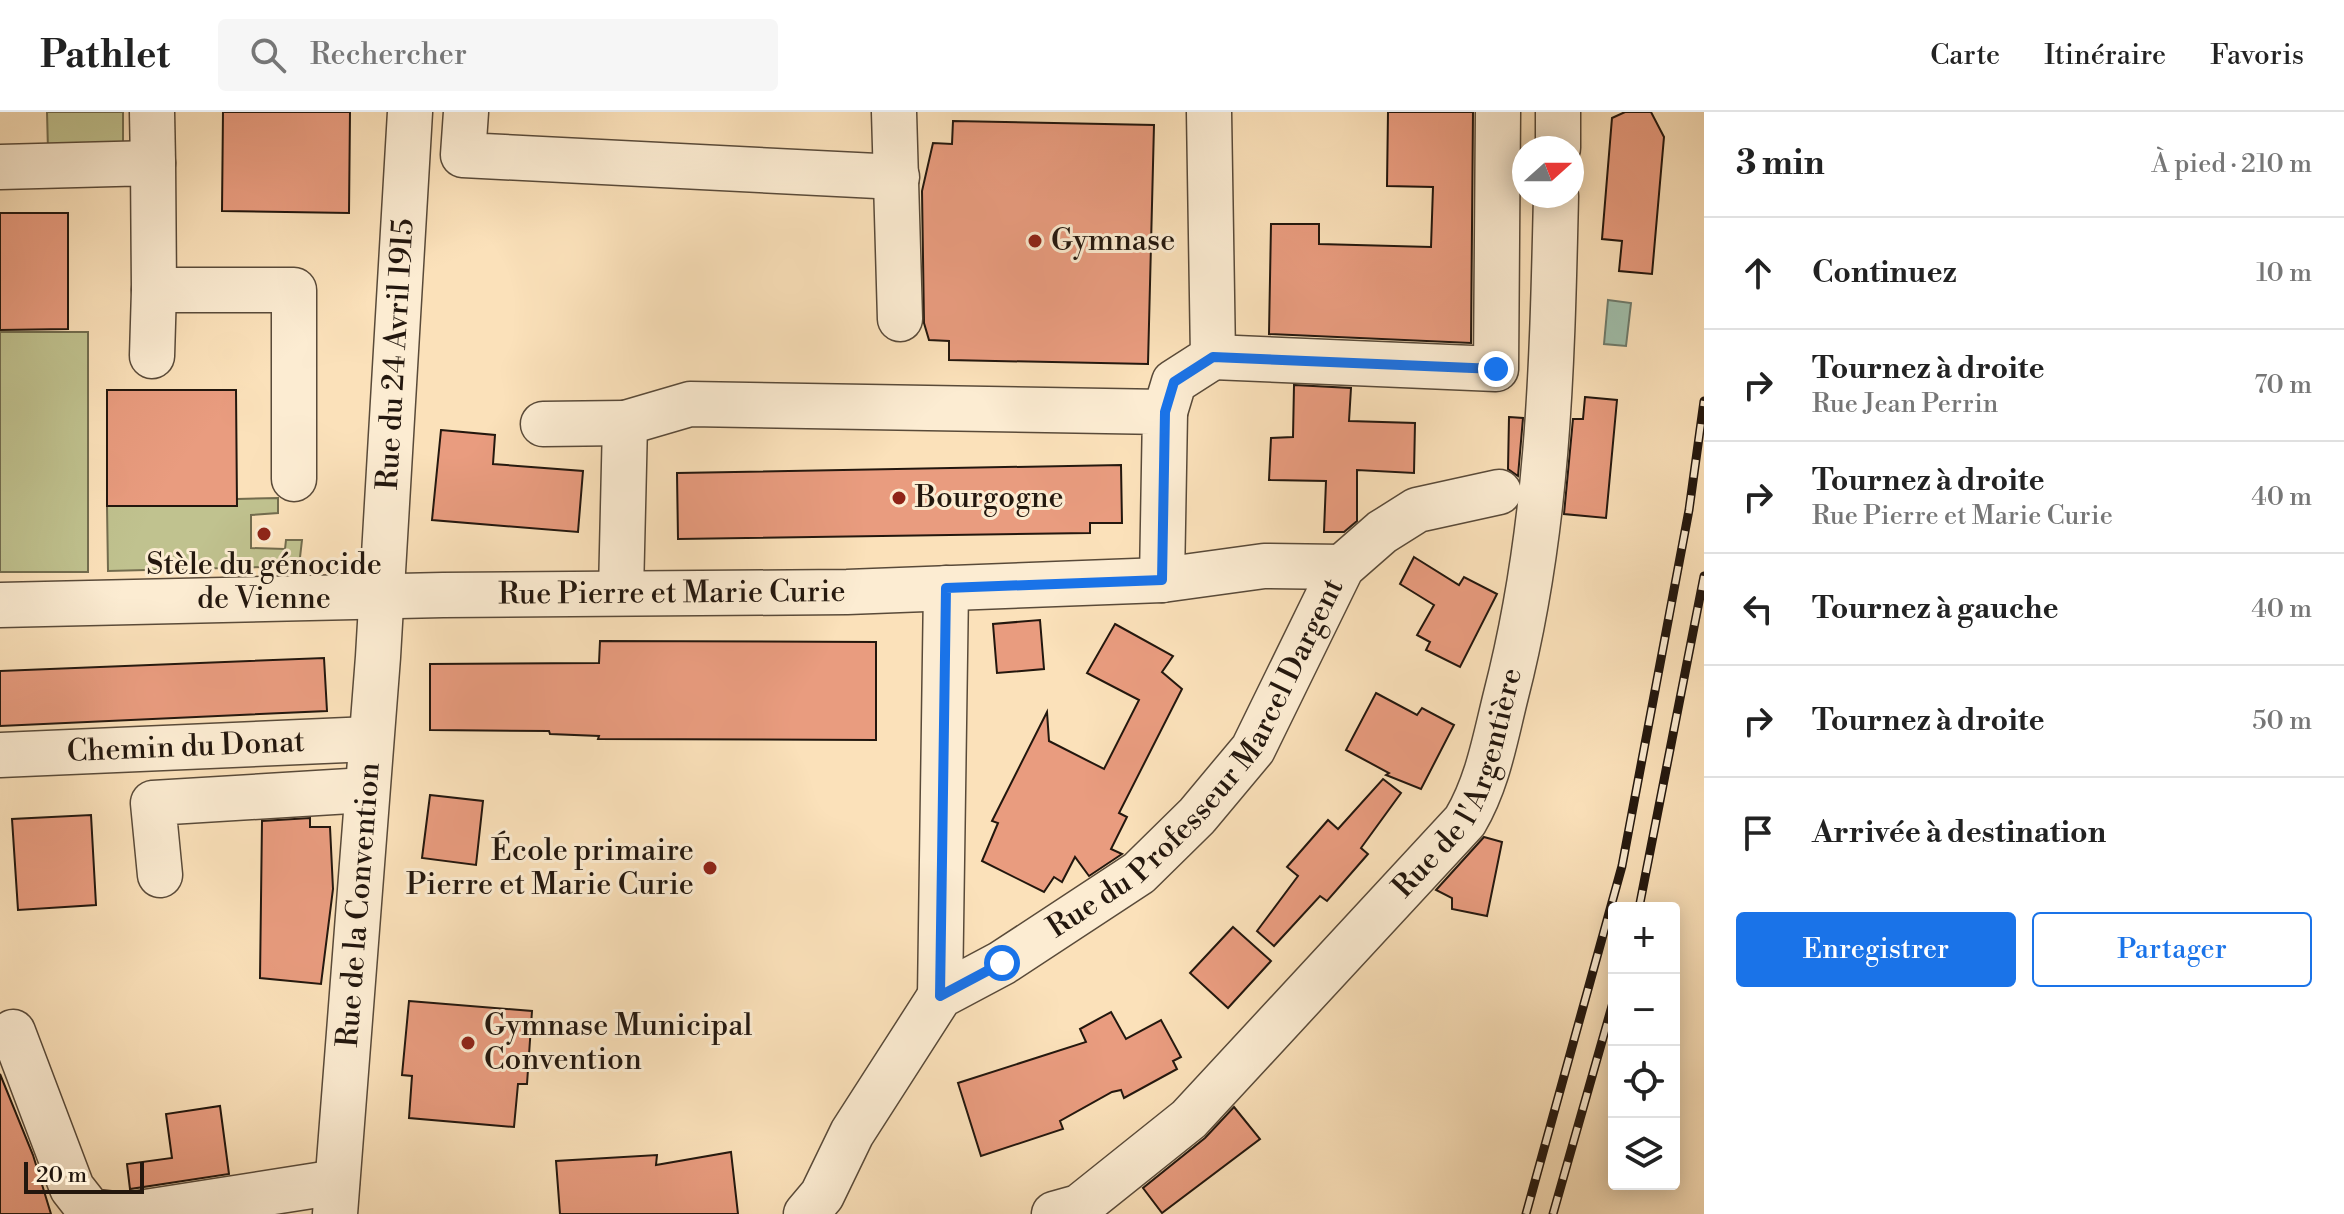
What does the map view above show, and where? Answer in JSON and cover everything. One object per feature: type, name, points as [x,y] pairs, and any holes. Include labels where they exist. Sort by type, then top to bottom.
[{"type":"street","points":[[152,112],[152,356]]},
{"type":"street","name":"Rue du 24 Avril 1915","points":[[381,597],[410,112]]},
{"type":"street","points":[[466,112],[463,155],[897,177]]},
{"type":"street","points":[[894,112],[900,319]]},
{"type":"street","points":[[1209,112],[1213,357]]},
{"type":"street","points":[[1162,580],[1165,412],[1174,382],[1213,357],[1496,369],[1498,112]]},
{"type":"street","points":[[1558,112],[1558,136]]},
{"type":"street","points":[[0,167],[153,163]]},
{"type":"street","name":"Rue de l'Argentière","points":[[1054,1214],[1079,1207],[1189,1119],[1465,821],[1482,792],[1524,626],[1536,553],[1551,413],[1556,208]]},
{"type":"street","points":[[154,290],[294,290],[294,479]]},
{"type":"street","points":[[543,424],[625,423],[690,404],[1165,412]]},
{"type":"street","points":[[621,592],[625,423]]},
{"type":"street","name":"Rue du Professeur Marcel Dargent","points":[[806,1214],[822,1195],[852,1133],[940,996],[1002,963],[1139,873],[1197,816],[1253,749],[1342,567],[1382,532],[1417,510],[1499,492]]},
{"type":"street","name":"Rue Pierre et Marie Curie","points":[[0,605],[946,588],[1162,580],[1264,566],[1342,567]]},
{"type":"street","points":[[940,996],[946,588]]},
{"type":"street","name":"Rue de la Convention","points":[[336,1198],[381,597]]},
{"type":"street","name":"Chemin du Donat","points":[[0,755],[370,739]]},
{"type":"street","points":[[160,875],[153,803],[366,790]]},
{"type":"street","points":[[13,1032],[72,1188],[90,1211],[116,1214]]},
{"type":"street","points":[[133,1214],[336,1198]]},
{"type":"green space","points":[[47,112],[123,112],[123,150],[48,150]]},
{"type":"green space","points":[[0,332],[88,332],[88,572],[0,572]]},
{"type":"green space","points":[[278,498],[278,513],[251,515],[251,548],[285,549],[286,540],[302,540],[299,566],[108,571],[107,506],[236,506],[237,499]]},
{"type":"shaded area","points":[[1608,300],[1631,303],[1626,346],[1604,344]]},
{"type":"building","points":[[223,112],[350,112],[349,213],[222,211]]},
{"type":"building","points":[[1388,112],[1473,112],[1471,343],[1269,334],[1271,224],[1319,224],[1319,244],[1431,247],[1433,187],[1387,186]]},
{"type":"building","points":[[1625,112],[1651,112],[1664,137],[1652,274],[1619,271],[1622,241],[1602,239],[1612,118]]},
{"type":"building","name":"Gymnase","points":[[953,121],[1154,125],[1148,364],[949,360],[949,341],[929,340],[924,323],[922,191],[933,143],[952,144]]},
{"type":"building","points":[[0,213],[68,213],[68,329],[0,330]]},
{"type":"building","points":[[1294,385],[1351,388],[1349,421],[1415,423],[1414,473],[1357,470],[1357,521],[1344,532],[1324,532],[1326,481],[1269,480],[1271,438],[1293,437]]},
{"type":"building","points":[[107,390],[236,390],[237,506],[107,506]]},
{"type":"building","points":[[1585,397],[1617,400],[1606,518],[1564,514],[1573,419],[1583,419]]},
{"type":"building","points":[[1509,417],[1523,418],[1518,476],[1508,469]]},
{"type":"building","points":[[441,430],[495,435],[493,464],[583,471],[578,532],[432,520]]},
{"type":"building","name":"Bourgogne","points":[[1121,465],[1122,523],[1090,523],[1090,533],[678,539],[677,473]]},
{"type":"building","points":[[1414,557],[1459,585],[1464,577],[1497,594],[1460,667],[1426,650],[1430,642],[1417,635],[1434,605],[1400,584]]},
{"type":"building","points":[[1040,620],[1044,669],[997,673],[993,624]]},
{"type":"building","points":[[1115,624],[1173,656],[1162,672],[1182,689],[1119,813],[1127,817],[1111,849],[1122,854],[1089,876],[1075,857],[1062,882],[1054,877],[1044,892],[982,861],[998,823],[992,821],[1047,712],[1049,741],[1104,769],[1139,700],[1087,673]]},
{"type":"building","points":[[600,641],[876,642],[876,740],[598,739],[599,736],[550,734],[549,731],[430,730],[430,664],[599,663]]},
{"type":"building","points":[[324,658],[327,711],[0,726],[0,671]]},
{"type":"building","points":[[1376,693],[1417,715],[1422,708],[1454,725],[1421,789],[1386,775],[1389,773],[1346,750]]},
{"type":"building","points":[[1383,779],[1401,793],[1361,848],[1368,854],[1327,901],[1320,896],[1274,946],[1257,931],[1298,876],[1287,867],[1328,820],[1338,829]]},
{"type":"building","points":[[430,795],[483,801],[476,865],[422,858]]},
{"type":"building","points":[[91,815],[96,905],[18,910],[12,819]]},
{"type":"building","points":[[310,818],[310,827],[330,827],[333,889],[321,984],[260,978],[262,821]]},
{"type":"building","points":[[1484,837],[1502,842],[1487,916],[1452,909],[1452,898],[1436,890]]},
{"type":"building","points":[[1233,927],[1271,961],[1228,1008],[1190,973]]},
{"type":"building","name":"Gymnase Municipal Convention","points":[[409,1001],[532,1011],[527,1084],[518,1084],[514,1127],[409,1118],[412,1076],[402,1075]]},
{"type":"building","points":[[1111,1012],[1126,1039],[1161,1020],[1181,1057],[1173,1061],[1177,1069],[1124,1098],[1121,1090],[1112,1092],[1060,1121],[1063,1129],[981,1156],[958,1083],[1086,1042],[1080,1029]]},
{"type":"building","points":[[0,1074],[33,1155],[51,1214],[0,1214]]},
{"type":"building","points":[[220,1106],[229,1174],[130,1189],[127,1164],[172,1158],[166,1114]]},
{"type":"building","points":[[1234,1107],[1260,1139],[1162,1213],[1143,1188],[1205,1138]]},
{"type":"building","points":[[731,1152],[738,1214],[560,1214],[556,1161],[657,1155],[656,1165]]},
{"type":"railway","points":[[1526,1214],[1622,866],[1689,510],[1704,401]]},
{"type":"railway","points":[[1640,902],[1704,576]]},
{"type":"railway","points":[[1553,1214],[1608,1020]]},
{"type":"place","name":"Gymnase","points":[[1035,241]]},
{"type":"place","name":"Bourgogne","points":[[899,498]]},
{"type":"place","name":"Stèle du génocide de Vienne","points":[[264,534]]},
{"type":"place","name":"École primaire Pierre et Marie Curie","points":[[710,868]]},
{"type":"place","name":"Gymnase Municipal Convention","points":[[468,1043]]},
{"type":"route","points":[[1002,963],[940,996],[946,588],[1162,580],[1165,412],[1174,382],[1213,357],[1496,369]]}]
